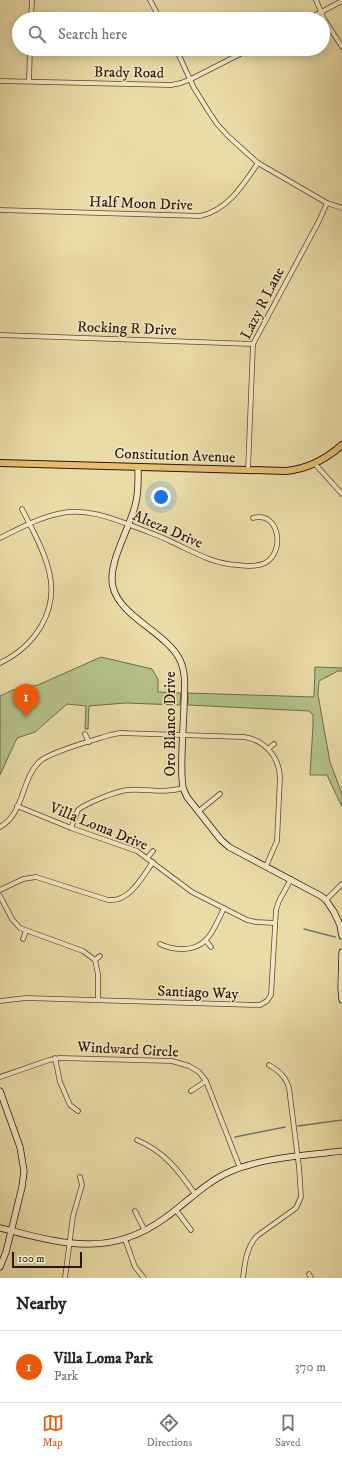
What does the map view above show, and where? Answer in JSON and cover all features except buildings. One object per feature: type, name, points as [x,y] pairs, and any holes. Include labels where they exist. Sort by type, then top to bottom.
[{"type":"main road","name":"Constitution Avenue","points":[[0,462],[286,471],[305,468],[315,464],[342,446]]},
{"type":"street","points":[[31,12],[32,0]]},
{"type":"street","points":[[150,0],[156,12]]},
{"type":"street","points":[[316,0],[321,11],[342,2]]},
{"type":"street","points":[[330,27],[342,48]]},
{"type":"street","points":[[29,81],[30,56]]},
{"type":"street","points":[[180,56],[202,100],[217,124],[229,137],[258,163],[326,203],[342,208]]},
{"type":"street","name":"Brady Road","points":[[0,81],[162,86],[181,83],[191,79],[236,56]]},
{"type":"street","name":"Half Moon Drive","points":[[0,210],[200,216],[210,214],[222,207],[240,189],[258,163]]},
{"type":"street","name":"Lazy R Lane","points":[[248,470],[253,344],[319,221],[326,203]]},
{"type":"street","name":"Rocking R Drive","points":[[0,335],[253,344]]},
{"type":"street","points":[[315,464],[342,494]]},
{"type":"street","name":"Oro Blanco Drive","points":[[138,467],[137,498],[111,575],[113,588],[122,604],[168,644],[180,661],[185,678],[182,771],[183,788],[187,796],[225,844],[313,891],[326,900],[340,925],[342,936]]},
{"type":"street","points":[[0,663],[14,656],[33,639],[41,627],[49,606],[51,592],[50,573],[46,560],[22,509]]},
{"type":"street","name":"Alteza Drive","points":[[0,538],[29,524],[56,514],[76,512],[100,515],[129,525],[167,539],[211,560],[231,565],[250,566],[261,564],[270,559],[278,540],[276,530],[270,522],[259,516],[253,518]]},
{"type":"street","points":[[0,827],[10,820],[33,770],[47,756],[120,733],[250,737],[268,749],[278,763],[280,777],[278,841],[266,866]]},
{"type":"street","points":[[85,734],[89,742]]},
{"type":"street","points":[[268,749],[274,744]]},
{"type":"street","points":[[71,828],[78,810],[82,807],[121,791],[131,790],[169,792],[183,788]]},
{"type":"street","points":[[199,811],[220,794]]},
{"type":"street","name":"Villa Loma Drive","points":[[17,806],[71,828],[137,851],[187,889],[251,922],[275,923]]},
{"type":"street","points":[[147,858],[152,851]]},
{"type":"street","points":[[0,890],[32,876],[40,877],[113,901],[123,899],[127,896],[153,862]]},
{"type":"street","points":[[32,871],[32,876]]},
{"type":"street","name":"Santiago Way","points":[[0,1001],[26,998],[260,1005],[270,998],[272,991],[277,905],[291,879]]},
{"type":"street","points":[[326,900],[342,884]]},
{"type":"street","points":[[0,896],[14,923],[20,928],[83,951],[95,960],[98,974],[98,1000]]},
{"type":"street","points":[[160,944],[169,948],[188,949],[198,946],[206,941],[224,908]]},
{"type":"street","points":[[23,939],[26,931]]},
{"type":"street","points":[[206,941],[211,947]]},
{"type":"street","points":[[342,952],[342,1000]]},
{"type":"street","points":[[95,960],[100,956]]},
{"type":"street","name":"Windward Circle","points":[[0,1077],[55,1058],[71,1057],[177,1061],[194,1069],[206,1080],[240,1168]]},
{"type":"street","points":[[55,1058],[60,1082],[70,1106],[78,1111]]},
{"type":"street","points":[[243,1278],[245,1257],[253,1240],[296,1208],[300,1202],[301,1191],[298,1157],[288,1084],[282,1075],[269,1066]]},
{"type":"street","points":[[191,1091],[206,1080]]},
{"type":"street","points":[[0,1091],[20,1148],[24,1166],[23,1181],[12,1231],[4,1259],[0,1267]]},
{"type":"street","points":[[137,1140],[155,1149],[170,1162],[195,1194]]},
{"type":"street","points":[[0,1228],[69,1244],[102,1244],[125,1239],[145,1231],[176,1210],[216,1179],[240,1168],[261,1162],[342,1151]]},
{"type":"street","points":[[65,1278],[74,1210],[82,1185],[80,1177]]},
{"type":"street","points":[[176,1210],[191,1230]]},
{"type":"street","points":[[135,1211],[145,1231]]},
{"type":"street","points":[[125,1239],[135,1267],[144,1278]]},
{"type":"green space","points":[[101,657],[152,669],[158,679],[158,692],[181,693],[180,705],[125,703],[89,706],[88,729],[85,729],[86,706],[67,704],[35,732],[17,738],[0,775],[0,696],[13,690],[38,685]]},
{"type":"green space","points":[[315,667],[342,668],[342,671],[338,671],[319,681],[318,695],[330,762],[342,794],[342,807],[327,775],[310,775],[313,715],[309,711],[188,705],[188,693],[314,697]]},
{"type":"waterway","points":[[304,929],[335,937]]},
{"type":"waterway","points":[[298,1126],[342,1120]]},
{"type":"waterway","points":[[235,1137],[285,1127]]},
{"type":"place","name":"Villa Loma Park","points":[[26,717]]}]
